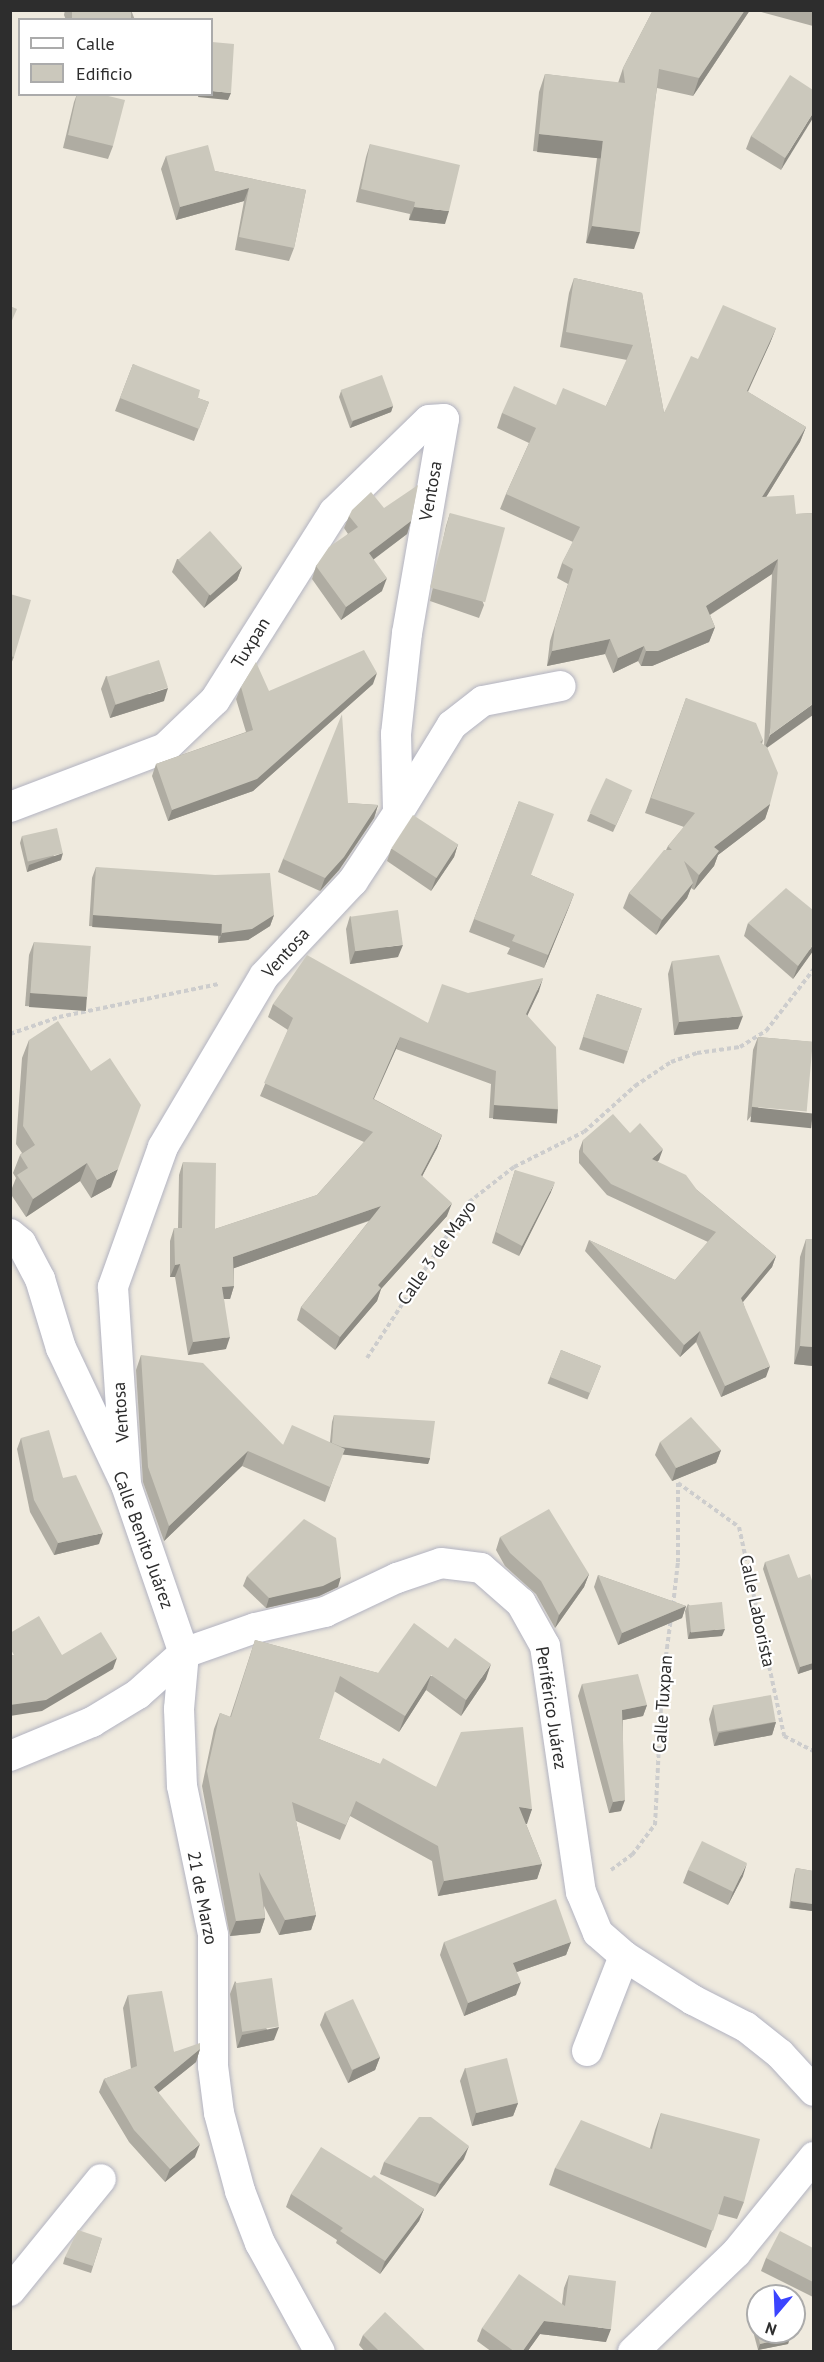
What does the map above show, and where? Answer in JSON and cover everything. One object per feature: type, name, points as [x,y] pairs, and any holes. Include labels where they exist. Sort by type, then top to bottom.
[{"type":"street","name":"Tuxpan","points":[[10,807],[165,748],[215,700],[334,512],[429,420],[444,418]]},
{"type":"street","name":"Ventosa","points":[[126,1485],[113,1287],[163,1147],[264,976],[353,881],[398,813],[396,734],[407,633],[444,418]]},
{"type":"street","points":[[398,813],[452,725],[483,701],[561,686]]},
{"type":"street","name":"Calle Benito Juárez","points":[[10,1234],[21,1243],[40,1279],[61,1348],[126,1485],[184,1653]]},
{"type":"street","name":"Periférico Juárez","points":[[10,1756],[92,1722],[138,1694],[184,1653],[255,1628],[325,1611],[397,1578],[441,1563],[481,1568],[521,1603],[545,1646],[581,1892],[598,1933],[624,1956],[693,2000],[746,2026],[780,2054],[813,2091]]},
{"type":"street","name":"21 de Marzo","points":[[184,1653],[179,1709],[182,1786],[213,1935],[213,2066],[227,2142],[260,2243],[320,2352]]},
{"type":"street","points":[[588,2051],[624,1956]]},
{"type":"street","points":[[633,2352],[736,2253],[813,2157]]},
{"type":"street","points":[[10,2291],[101,2179]]},
{"type":"path","name":"Calle 3 de Mayo","points":[[367,1358],[469,1202],[514,1167],[584,1132],[634,1086],[671,1062],[697,1053],[740,1047],[766,1031],[813,969]]},
{"type":"path","points":[[10,1034],[58,1017],[264,976]]},
{"type":"path","name":"Calle Laborista","points":[[678,1483],[739,1527],[784,1736],[813,1751]]},
{"type":"path","name":"Calle Tuxpan","points":[[581,1892],[632,1855],[655,1825],[662,1686],[678,1562],[678,1483]]},
{"type":"building","points":[[72,10],[131,10],[131,18],[72,18]]},
{"type":"building","points":[[653,10],[745,10],[699,78],[659,69],[640,232],[592,226],[603,141],[539,134],[545,74],[625,83],[623,68]]},
{"type":"building","points":[[213,42],[234,44],[231,93],[213,91]]},
{"type":"building","points":[[790,75],[813,90],[813,113],[785,158],[751,136]]},
{"type":"building","points":[[77,96],[108,96],[125,100],[113,146],[68,135]]},
{"type":"building","points":[[370,144],[460,165],[449,211],[414,207],[415,202],[361,189]]},
{"type":"building","points":[[208,145],[215,171],[306,190],[294,248],[239,237],[249,188],[180,207],[166,156]]},
{"type":"building","points":[[574,278],[642,293],[664,413],[691,356],[698,359],[723,305],[776,328],[747,391],[806,427],[762,497],[794,495],[796,514],[813,513],[813,704],[770,735],[778,559],[706,606],[715,627],[658,651],[646,651],[644,646],[618,658],[610,639],[552,651],[555,626],[573,569],[562,563],[580,527],[506,494],[536,428],[502,413],[514,386],[556,405],[563,388],[606,406],[633,345],[566,332]]},
{"type":"building","points":[[10,306],[17,309],[10,325]]},
{"type":"building","points":[[133,364],[200,390],[198,398],[209,402],[199,429],[120,398]]},
{"type":"building","points":[[382,375],[393,406],[352,421],[341,390]]},
{"type":"building","points":[[418,485],[411,521],[369,553],[387,578],[346,607],[316,566],[329,547],[358,527],[349,516],[352,510],[371,492],[384,508]]},
{"type":"building","points":[[450,513],[505,528],[485,602],[430,587]]},
{"type":"building","points":[[210,531],[242,567],[210,595],[178,560]]},
{"type":"building","points":[[10,594],[31,600],[14,657],[10,656]]},
{"type":"building","points":[[364,650],[377,673],[257,779],[172,810],[156,764],[253,730],[241,687],[256,662],[269,691]]},
{"type":"building","points":[[159,660],[168,688],[116,705],[107,677]]},
{"type":"building","points":[[686,698],[756,723],[763,740],[760,742],[767,747],[778,773],[770,804],[714,847],[719,851],[699,875],[684,861],[693,883],[662,920],[629,893],[664,850],[672,850],[668,846],[695,813],[651,798]]},
{"type":"building","points":[[342,714],[348,803],[378,805],[344,857],[325,878],[283,859]]},
{"type":"building","points":[[606,778],[632,790],[616,826],[590,813]]},
{"type":"building","points":[[519,801],[554,814],[531,875],[574,894],[548,955],[512,941],[515,935],[474,919]]},
{"type":"building","points":[[413,815],[458,844],[437,878],[391,849]]},
{"type":"building","points":[[57,828],[63,853],[28,861],[22,836]]},
{"type":"building","points":[[96,867],[215,875],[270,873],[274,915],[252,929],[222,933],[222,924],[93,915]]},
{"type":"building","points":[[786,888],[813,910],[813,945],[798,966],[748,923]]},
{"type":"building","points":[[398,910],[403,945],[355,951],[350,917]]},
{"type":"building","points":[[34,942],[91,946],[87,997],[30,993]]},
{"type":"building","points":[[307,955],[428,1023],[442,984],[468,993],[543,978],[526,1014],[556,1047],[558,1109],[494,1105],[496,1071],[400,1037],[373,1099],[442,1135],[421,1175],[452,1203],[378,1285],[381,1288],[340,1337],[301,1307],[381,1206],[233,1257],[234,1286],[222,1287],[230,1337],[193,1342],[180,1264],[175,1265],[174,1228],[182,1228],[183,1162],[216,1163],[215,1229],[317,1195],[373,1132],[264,1083],[293,1018],[273,1004]]},
{"type":"building","points":[[719,955],[743,1016],[679,1022],[672,961]]},
{"type":"building","points":[[597,994],[642,1009],[628,1051],[583,1037]]},
{"type":"building","points":[[58,1021],[91,1071],[110,1058],[141,1105],[118,1169],[97,1180],[87,1163],[33,1199],[17,1175],[28,1168],[20,1155],[35,1145],[23,1126],[29,1040]]},
{"type":"building","points":[[758,1037],[813,1042],[807,1112],[752,1107]]},
{"type":"building","points":[[613,1114],[630,1133],[640,1123],[663,1149],[652,1159],[686,1175],[697,1190],[776,1256],[741,1298],[770,1366],[725,1386],[700,1331],[684,1345],[589,1240],[675,1280],[716,1232],[611,1184],[583,1152],[583,1140]]},
{"type":"building","points":[[515,1170],[555,1182],[522,1246],[496,1232]]},
{"type":"building","points":[[806,1239],[813,1239],[813,1347],[800,1346]]},
{"type":"building","points":[[561,1350],[601,1366],[590,1393],[550,1377]]},
{"type":"building","points":[[141,1355],[203,1363],[283,1445],[292,1425],[345,1449],[330,1487],[248,1451],[169,1526],[148,1467]]},
{"type":"building","points":[[334,1415],[435,1421],[430,1458],[342,1447],[332,1443]]},
{"type":"building","points":[[691,1417],[721,1450],[676,1468],[660,1442]]},
{"type":"building","points":[[49,1430],[63,1478],[76,1475],[103,1533],[58,1543],[34,1500],[21,1438]]},
{"type":"building","points":[[549,1509],[589,1574],[559,1615],[541,1581],[510,1553],[500,1537]]},
{"type":"building","points":[[304,1519],[336,1538],[341,1577],[323,1586],[269,1598],[247,1576]]},
{"type":"building","points":[[789,1554],[798,1578],[810,1574],[813,1584],[813,1663],[800,1667],[765,1562]]},
{"type":"building","points":[[598,1575],[686,1606],[622,1633]]},
{"type":"building","points":[[722,1602],[725,1629],[691,1632],[688,1606]]},
{"type":"building","points":[[39,1616],[62,1655],[101,1632],[117,1658],[46,1700],[10,1705],[10,1655],[14,1655],[10,1648],[10,1633]]},
{"type":"building","points":[[414,1623],[448,1648],[455,1638],[491,1664],[466,1700],[431,1675],[405,1716],[340,1676],[319,1739],[380,1764],[383,1758],[436,1787],[461,1732],[523,1727],[532,1809],[519,1807],[542,1864],[444,1881],[438,1846],[356,1801],[346,1825],[292,1802],[316,1915],[285,1920],[259,1872],[265,1918],[236,1921],[207,1771],[220,1713],[231,1717],[255,1640],[378,1673]]},
{"type":"building","points":[[638,1674],[647,1705],[622,1710],[625,1800],[613,1802],[582,1684]]},
{"type":"building","points":[[771,1695],[776,1722],[718,1732],[713,1705]]},
{"type":"building","points":[[702,1841],[747,1863],[733,1892],[688,1870]]},
{"type":"building","points":[[796,1868],[813,1871],[813,1904],[791,1901]]},
{"type":"building","points":[[556,1899],[571,1942],[513,1963],[521,1982],[468,2003],[444,1942]]},
{"type":"building","points":[[272,1978],[279,2027],[242,2032],[235,1983]]},
{"type":"building","points":[[162,1991],[174,2052],[200,2043],[200,2049],[154,2087],[200,2144],[170,2169],[134,2130],[104,2079],[137,2066],[128,1995]]},
{"type":"building","points":[[353,1999],[380,2057],[352,2070],[325,2012]]},
{"type":"building","points":[[507,2058],[518,2103],[476,2113],[465,2068]]},
{"type":"building","points":[[661,2113],[760,2139],[744,2202],[724,2196],[713,2231],[555,2168],[581,2120],[652,2149]]},
{"type":"building","points":[[419,2117],[431,2117],[469,2146],[440,2184],[384,2162]]},
{"type":"building","points":[[321,2147],[371,2178],[374,2175],[424,2209],[385,2261],[340,2231],[343,2228],[291,2194]]},
{"type":"building","points":[[78,2230],[102,2238],[93,2266],[65,2257]]},
{"type":"building","points":[[780,2231],[813,2248],[813,2282],[766,2258]]},
{"type":"building","points":[[519,2274],[565,2306],[569,2275],[616,2281],[611,2329],[544,2321],[522,2352],[515,2352],[482,2328]]},
{"type":"building","points":[[385,2312],[427,2352],[380,2352],[363,2335]]}]
